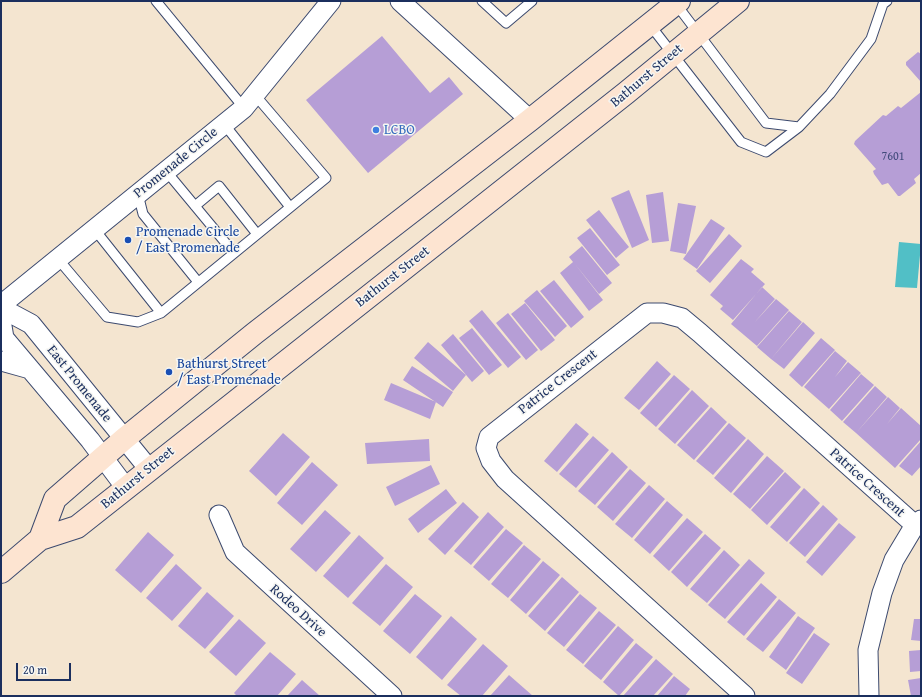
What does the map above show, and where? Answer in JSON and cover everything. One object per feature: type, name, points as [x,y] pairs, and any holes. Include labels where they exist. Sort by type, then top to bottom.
[{"type":"main road","name":"Bathurst Street","points":[[1,572],[40,539],[77,527],[626,94],[672,54],[738,1]]},
{"type":"main road","name":"Bathurst Street","points":[[40,539],[55,499],[124,439],[255,333],[530,120],[678,2]]},
{"type":"street","name":"Promenade Circle","points":[[1,307],[250,101],[331,1]]},
{"type":"street","points":[[400,1],[530,120]]},
{"type":"street","name":"East Promenade","points":[[1,307],[31,324],[149,469]]},
{"type":"street","name":"Patrice Crescent","points":[[745,696],[505,478],[491,461],[486,448],[489,437],[647,313],[663,313],[682,318],[918,522]]},
{"type":"street","name":"East Promenade","points":[[1,320],[4,338],[103,457],[126,488]]},
{"type":"street","points":[[1,361],[30,369]]},
{"type":"street","name":"Rodeo Drive","points":[[219,515],[235,552],[392,696]]},
{"type":"street","points":[[869,696],[868,650],[882,593],[894,560],[918,522]]},
{"type":"lane","points":[[58,259],[107,317],[138,322],[161,313],[326,178],[250,101],[156,1]]},
{"type":"lane","points":[[482,1],[506,23],[532,1]]},
{"type":"lane","points":[[649,24],[741,142],[766,152],[799,127],[830,94],[871,39],[883,4],[887,1]]},
{"type":"lane","points":[[678,2],[697,34],[766,123],[799,127]]},
{"type":"lane","points":[[224,124],[290,207]]},
{"type":"lane","points":[[166,171],[234,253]]},
{"type":"lane","points":[[195,206],[219,186],[257,234]]},
{"type":"lane","points":[[138,194],[143,214],[198,282]]},
{"type":"lane","points":[[95,230],[161,313]]},
{"type":"water","points":[[899,242],[921,244],[917,288],[895,287]]},
{"type":"building","name":"LCBO","points":[[382,36],[430,93],[449,77],[463,94],[368,173],[306,100]]},
{"type":"building","points":[[918,52],[921,54],[921,82],[906,65],[906,62]]},
{"type":"building","points":[[921,92],[921,173],[914,179],[916,183],[898,196],[888,183],[882,185],[874,174],[873,171],[876,169],[854,144],[855,141],[883,115],[886,116],[898,106],[901,108]]},
{"type":"building","points":[[629,190],[649,240],[632,248],[611,198]]},
{"type":"building","points":[[663,192],[669,241],[652,243],[646,195]]},
{"type":"building","points":[[678,203],[696,206],[686,254],[670,251]]},
{"type":"building","points":[[599,210],[629,247],[616,258],[586,220]]},
{"type":"building","points":[[711,219],[725,228],[697,269],[683,259]]},
{"type":"building","points":[[590,228],[620,265],[607,275],[577,238]]},
{"type":"building","points":[[729,234],[742,246],[710,283],[696,271]]},
{"type":"building","points":[[582,246],[612,283],[599,294],[575,264],[603,300],[589,311],[560,273],[573,262],[569,257]]},
{"type":"building","points":[[741,259],[754,269],[751,272],[765,284],[733,320],[720,309],[723,306],[710,295]]},
{"type":"building","points":[[554,280],[584,317],[571,328],[540,291]]},
{"type":"building","points":[[762,287],[775,299],[754,323],[776,299],[789,310],[757,346],[731,324]]},
{"type":"building","points":[[537,290],[567,326],[555,337],[524,301]]},
{"type":"building","points":[[525,303],[555,340],[541,351],[511,314]]},
{"type":"building","points":[[482,310],[521,357],[508,368],[469,321]]},
{"type":"building","points":[[789,311],[802,322],[771,359],[757,347]]},
{"type":"building","points":[[508,313],[538,350],[526,360],[496,323]]},
{"type":"building","points":[[803,322],[815,333],[784,369],[771,359]]},
{"type":"building","points":[[472,328],[502,365],[489,375],[459,338]]},
{"type":"building","points":[[453,334],[484,371],[472,382],[441,345]]},
{"type":"building","points":[[821,338],[835,350],[802,387],[789,375]]},
{"type":"building","points":[[428,342],[466,375],[453,391],[414,358]]},
{"type":"building","points":[[835,351],[847,361],[835,377],[848,362],[861,373],[829,409],[804,387]]},
{"type":"building","points":[[657,361],[671,374],[639,410],[624,398]]},
{"type":"building","points":[[412,366],[453,392],[443,407],[403,380]]},
{"type":"building","points":[[861,374],[874,385],[842,421],[830,410]]},
{"type":"building","points":[[674,375],[690,389],[656,427],[640,413]]},
{"type":"building","points":[[391,383],[436,402],[430,419],[384,400]]},
{"type":"building","points":[[875,386],[887,397],[856,433],[843,422]]},
{"type":"building","points":[[692,390],[709,406],[675,444],[658,429]]},
{"type":"building","points":[[888,397],[900,408],[887,424],[901,408],[921,426],[921,439],[895,468],[856,433]]},
{"type":"building","points":[[711,407],[727,422],[694,460],[677,445]]},
{"type":"building","points":[[576,423],[589,434],[557,472],[544,461]]},
{"type":"building","points":[[729,423],[746,438],[713,475],[696,461]]},
{"type":"building","points":[[283,433],[310,457],[276,496],[249,471]]},
{"type":"building","points":[[593,436],[609,450],[576,488],[559,474]]},
{"type":"building","points":[[429,439],[430,461],[367,464],[365,443]]},
{"type":"building","points":[[748,439],[764,454],[731,493],[714,478]]},
{"type":"building","points":[[921,441],[921,466],[912,476],[899,466]]},
{"type":"building","points":[[612,452],[628,467],[595,505],[578,491]]},
{"type":"building","points":[[767,456],[784,471],[750,509],[733,494]]},
{"type":"building","points":[[312,462],[338,485],[302,525],[277,503]]},
{"type":"building","points":[[431,465],[440,484],[395,506],[386,487]]},
{"type":"building","points":[[630,469],[646,483],[613,521],[597,507]]},
{"type":"building","points":[[785,472],[801,487],[767,525],[751,510]]},
{"type":"building","points":[[649,485],[665,499],[632,538],[615,524]]},
{"type":"building","points":[[804,488],[820,503],[787,542],[770,527]]},
{"type":"building","points":[[446,489],[457,503],[418,533],[408,519]]},
{"type":"building","points":[[667,501],[683,515],[650,554],[634,540]]},
{"type":"building","points":[[463,502],[479,517],[445,555],[428,539]]},
{"type":"building","points":[[823,505],[838,519],[805,557],[789,543]]},
{"type":"building","points":[[325,510],[351,533],[316,572],[290,549]]},
{"type":"building","points":[[488,512],[504,527],[471,565],[454,551]]},
{"type":"building","points":[[687,518],[703,532],[669,571],[653,556]]},
{"type":"building","points":[[839,523],[856,537],[822,576],[806,562]]},
{"type":"building","points":[[506,529],[523,543],[489,581],[473,567]]},
{"type":"building","points":[[148,532],[174,555],[141,593],[115,570]]},
{"type":"building","points":[[705,534],[721,548],[687,587],[671,572]]},
{"type":"building","points":[[359,535],[384,558],[348,598],[323,576]]},
{"type":"building","points":[[524,545],[541,559],[508,598],[491,584]]},
{"type":"building","points":[[724,550],[740,565],[707,603],[690,589]]},
{"type":"building","points":[[749,559],[765,573],[725,619],[708,605]]},
{"type":"building","points":[[543,561],[560,575],[526,614],[510,600]]},
{"type":"building","points":[[176,564],[202,588],[172,621],[146,598]]},
{"type":"building","points":[[386,564],[413,587],[380,626],[352,603]]},
{"type":"building","points":[[562,577],[579,592],[545,631],[528,616]]},
{"type":"building","points":[[761,583],[777,597],[744,636],[727,622]]},
{"type":"building","points":[[207,592],[234,616],[205,649],[178,626]]},
{"type":"building","points":[[415,594],[442,616],[410,654],[383,631]]},
{"type":"building","points":[[580,594],[597,608],[564,647],[547,633]]},
{"type":"building","points":[[779,599],[796,613],[763,652],[746,639]]},
{"type":"building","points":[[599,611],[616,625],[583,664],[566,650]]},
{"type":"building","points":[[451,616],[477,639],[442,680],[416,657]]},
{"type":"building","points":[[798,616],[815,628],[786,670],[769,657]]},
{"type":"building","points":[[239,619],[266,643],[236,676],[209,652]]},
{"type":"building","points":[[914,619],[921,619],[921,641],[911,640]]},
{"type":"building","points":[[618,626],[634,640],[601,680],[584,666]]},
{"type":"building","points":[[814,633],[830,644],[802,684],[786,673]]},
{"type":"building","points":[[636,643],[653,657],[619,696],[603,682]]},
{"type":"building","points":[[483,644],[508,666],[482,696],[461,696],[447,685]]},
{"type":"building","points":[[921,650],[921,671],[910,672],[909,651]]},
{"type":"building","points":[[270,652],[296,674],[277,696],[237,696],[234,693]]},
{"type":"building","points":[[656,659],[673,674],[653,696],[623,696]]},
{"type":"building","points":[[509,675],[533,696],[490,696]]},
{"type":"building","points":[[674,676],[690,689],[685,696],[657,696]]},
{"type":"building","points":[[921,678],[921,696],[911,696],[908,680]]},
{"type":"building","points":[[302,680],[320,696],[287,696]]},
{"type":"place","name":"LCBO","points":[[376,130]]},
{"type":"place","name":"Promenade Circle / East Promenade","points":[[128,240]]},
{"type":"place","name":"Bathurst Street / East Promenade","points":[[169,372]]}]
